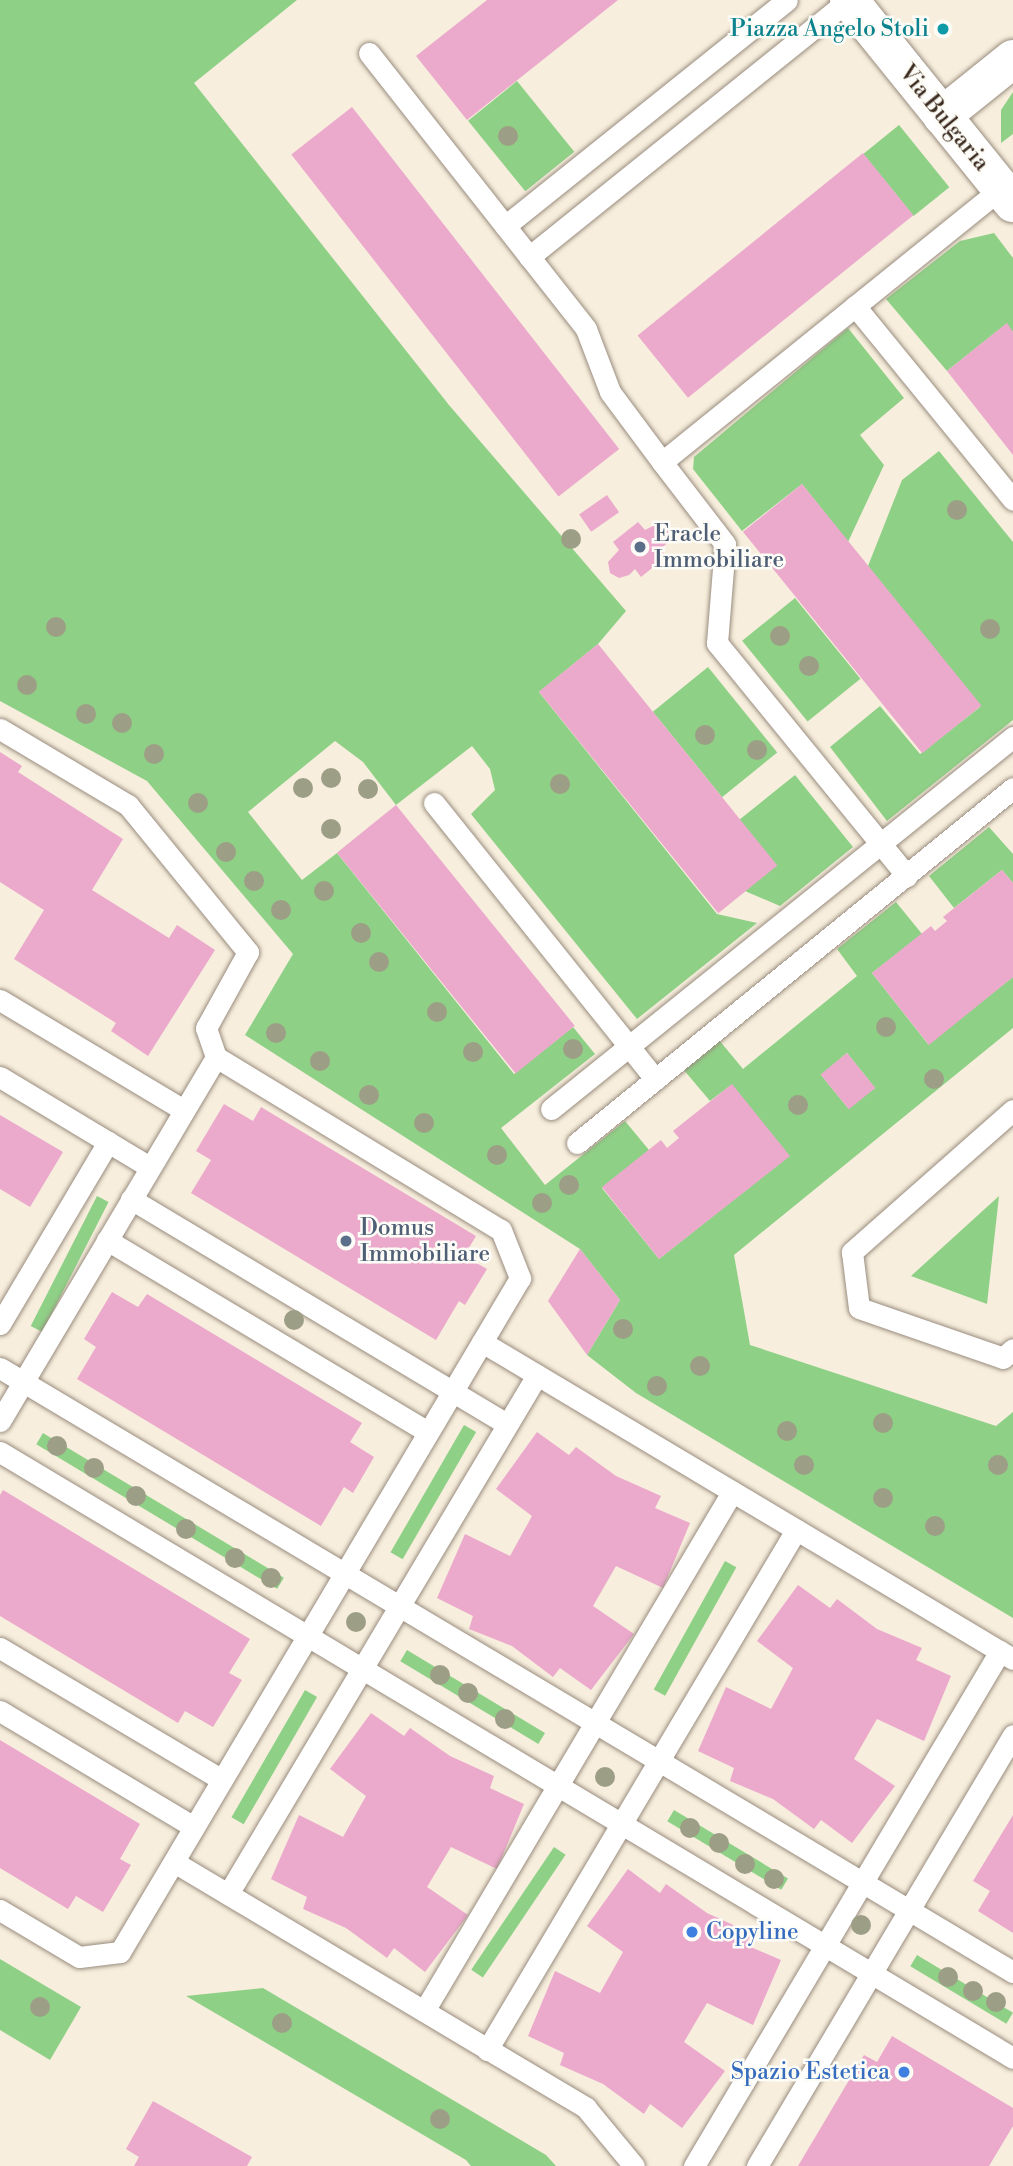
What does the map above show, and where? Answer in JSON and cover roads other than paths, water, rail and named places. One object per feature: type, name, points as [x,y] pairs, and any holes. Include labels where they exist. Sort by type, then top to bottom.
[{"type":"street","name":"Via Bulgaria","points":[[849,0],[1007,195]]},
{"type":"street","points":[[942,116],[1013,58]]},
{"type":"lane","points":[[505,226],[787,0]]},
{"type":"lane","points":[[529,257],[849,0]]},
{"type":"lane","points":[[369,53],[586,329],[610,392],[725,544],[717,643],[907,876]]},
{"type":"lane","points":[[662,462],[855,306],[1007,195]]},
{"type":"lane","points":[[855,306],[1013,500]]},
{"type":"lane","points":[[0,729],[128,805],[248,952],[206,1028],[216,1057],[501,1230],[520,1278],[120,1952],[79,1957],[0,1910]]},
{"type":"lane","points":[[551,1110],[1013,737]]},
{"type":"lane","points":[[576,1143],[1013,788]]},
{"type":"lane","points":[[434,803],[655,1079]]},
{"type":"lane","points":[[0,1000],[184,1110]]},
{"type":"lane","points":[[0,1421],[216,1057]]},
{"type":"lane","points":[[0,1077],[150,1167]]},
{"type":"lane","points":[[1013,1110],[852,1252],[859,1308],[1003,1358],[1013,1349]]},
{"type":"lane","points":[[0,1324],[108,1142]]},
{"type":"lane","points":[[131,1199],[507,1424]]},
{"type":"lane","points":[[107,1240],[428,1432]]},
{"type":"lane","points":[[482,1342],[1007,1655],[862,1883],[694,2166]]},
{"type":"lane","points":[[0,1368],[1013,1972]]},
{"type":"lane","points":[[228,1894],[537,1375]]},
{"type":"lane","points":[[0,1452],[1013,2058]]},
{"type":"lane","points":[[424,2011],[732,1492]]},
{"type":"lane","points":[[487,2050],[796,1530]]},
{"type":"lane","points":[[0,1648],[222,1780]]},
{"type":"lane","points":[[0,1711],[194,1827]]},
{"type":"lane","points":[[757,2166],[1013,1735]]},
{"type":"lane","points":[[174,1862],[586,2108],[634,2166]]},
{"type":"place","name":"Piazza Angelo Stoli","points":[[943,29]]},
{"type":"place","name":"Eracle Immobiliare","points":[[640,547]]},
{"type":"place","name":"Domus Immobiliare","points":[[346,1241]]},
{"type":"place","name":"Copyline","points":[[692,1932]]},
{"type":"place","name":"Spazio Estetica","points":[[904,2072]]}]
